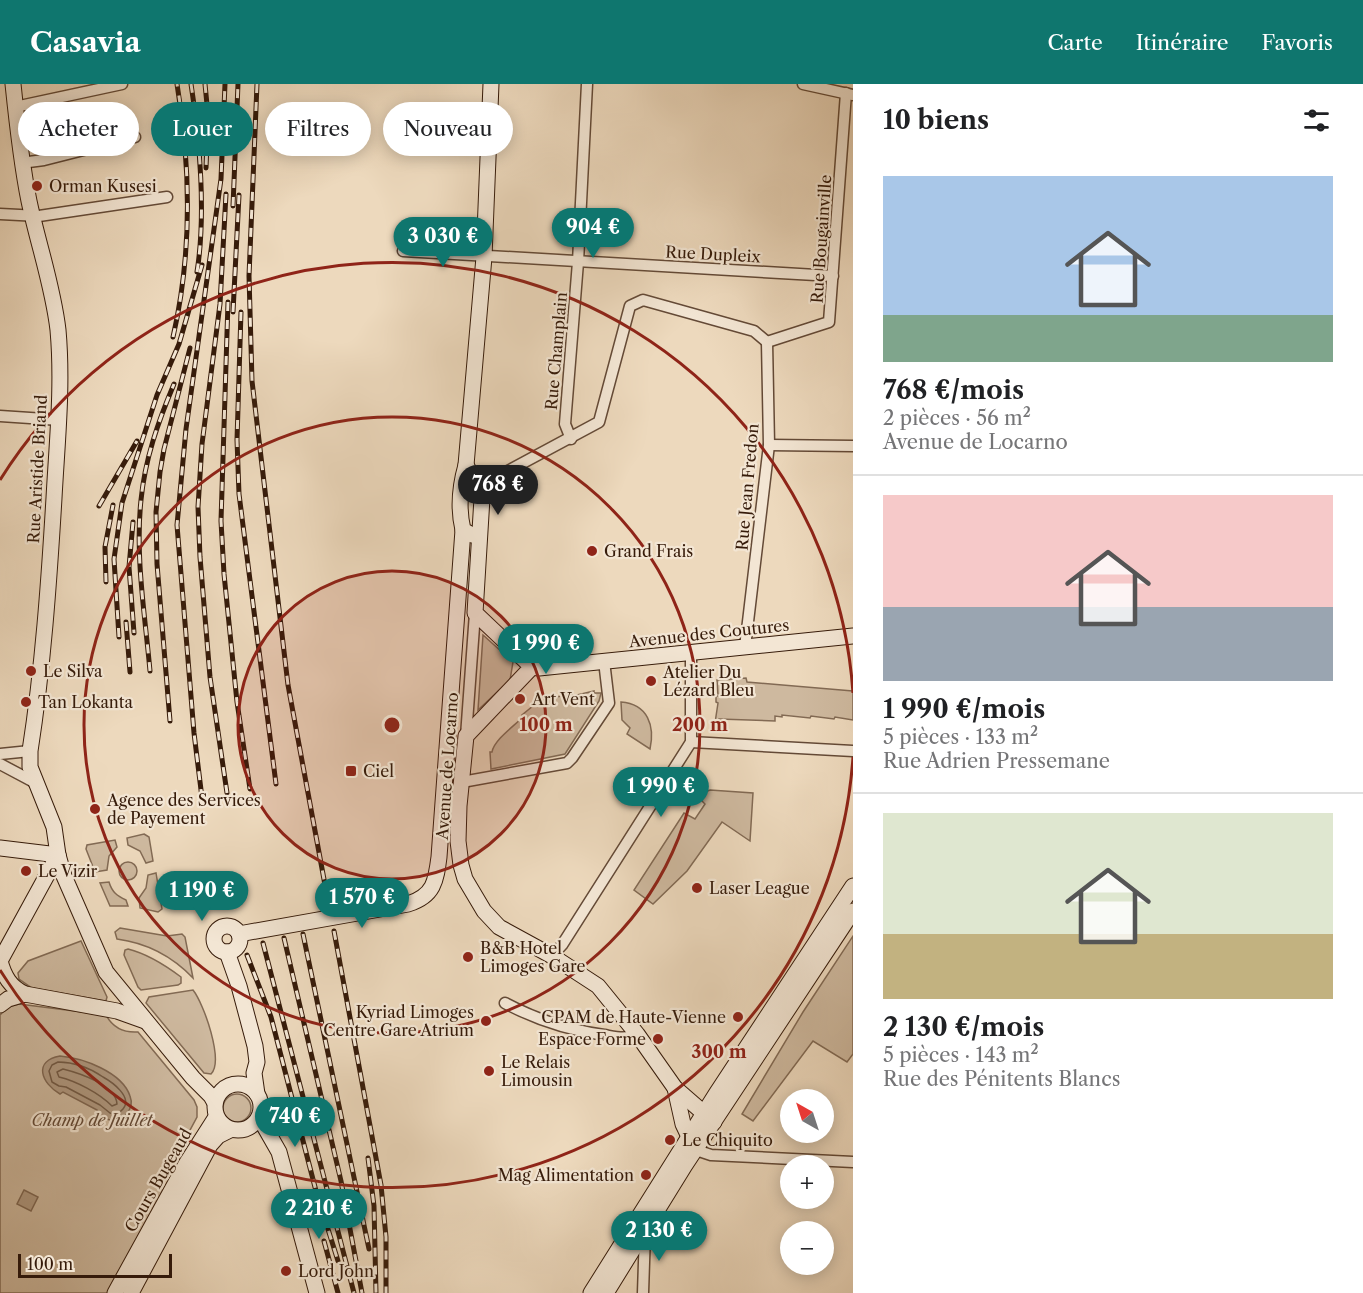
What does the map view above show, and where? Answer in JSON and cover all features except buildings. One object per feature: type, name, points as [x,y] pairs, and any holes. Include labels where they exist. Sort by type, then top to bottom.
[{"type":"street","name":"Rue Aristide Briand","points":[[13,84],[21,163],[58,328],[60,420],[48,591],[30,767],[34,782],[54,826],[58,855],[71,893],[106,972],[143,1020],[178,1058]]},
{"type":"street","points":[[15,107],[122,84]]},
{"type":"street","points":[[239,934],[415,902],[434,885],[438,868],[463,530],[460,515],[461,483],[466,465],[484,257],[491,84]]},
{"type":"street","name":"Rue Champlain","points":[[572,439],[565,424],[578,262],[587,84]]},
{"type":"street","points":[[803,84],[849,94]]},
{"type":"street","name":"Rue Bougainville","points":[[767,342],[829,322],[849,94]]},
{"type":"street","points":[[21,163],[60,156]]},
{"type":"street","points":[[0,214],[32,216],[166,197]]},
{"type":"street","name":"Rue Dupleix","points":[[403,251],[833,276]]},
{"type":"street","points":[[462,490],[478,487],[572,439],[599,422],[630,306],[643,300],[754,332],[767,342]]},
{"type":"street","name":"Rue Jean Fredon","points":[[745,647],[769,445],[767,342]]},
{"type":"street","points":[[0,416],[60,420]]},
{"type":"street","points":[[769,445],[853,446]]},
{"type":"street","points":[[466,465],[478,487]]},
{"type":"street","name":"Avenue de Locarno","points":[[478,487],[482,498],[480,533],[459,806],[458,841],[461,865],[470,889],[484,911],[499,927],[552,956],[598,986],[637,1034],[675,1088],[709,1118]]},
{"type":"street","points":[[463,530],[472,536],[480,533]]},
{"type":"street","points":[[466,736],[532,667],[475,613]]},
{"type":"street","name":"Avenue des Coutures","points":[[532,667],[853,636]]},
{"type":"street","points":[[552,956],[562,945],[691,742],[691,653]]},
{"type":"street","points":[[462,782],[567,763],[609,703],[604,661]]},
{"type":"street","points":[[691,742],[853,751]]},
{"type":"street","points":[[0,754],[30,751]]},
{"type":"street","points":[[0,764],[34,782]]},
{"type":"street","points":[[0,848],[58,855],[0,961],[9,982],[16,990],[25,994],[117,1011],[143,1020]]},
{"type":"street","points":[[591,1293],[693,1143],[853,886]]},
{"type":"street","points":[[709,1118],[853,910]]},
{"type":"street","points":[[228,926],[235,928],[239,934],[238,946],[227,952],[215,946],[214,938],[217,930],[228,926]]},
{"type":"street","points":[[178,1058],[211,1096],[220,1123],[230,1130],[246,1129],[254,1124],[259,1117],[261,1104],[254,1073],[257,1062],[255,1046],[227,952]]},
{"type":"street","points":[[0,1005],[8,999],[25,994]]},
{"type":"street","points":[[505,1003],[539,1020],[576,1031],[623,1038],[637,1034]]},
{"type":"street","points":[[178,1058],[207,1080],[225,1088]]},
{"type":"street","points":[[243,1085],[254,1073]]},
{"type":"street","points":[[215,1110],[217,1096],[232,1085],[243,1085],[257,1094]]},
{"type":"street","name":"Avenue de Locarno","points":[[675,1088],[684,1126],[693,1143]]},
{"type":"street","name":"Cours Bugeaud","points":[[123,1293],[215,1110]]},
{"type":"street","points":[[259,1117],[281,1160],[317,1293]]},
{"type":"street","points":[[246,1129],[273,1143]]},
{"type":"street","name":"Cours Bugeaud","points":[[123,1293],[210,1145],[218,1136],[230,1130]]},
{"type":"street","points":[[693,1143],[711,1155],[853,1162]]},
{"type":"street","points":[[606,1293],[645,1232],[693,1143]]},
{"type":"street","points":[[643,1293],[645,1232]]},
{"type":"green space","points":[[483,635],[513,662],[510,680],[478,710]]},
{"type":"green space","points":[[746,678],[747,682],[853,691],[853,720],[782,715],[782,717],[775,716],[775,721],[719,719],[719,723],[715,723],[718,703],[716,702],[717,680]]},
{"type":"green space","points":[[594,691],[594,693],[601,693],[599,701],[565,754],[491,769],[490,752],[500,738],[523,717],[522,715],[539,701],[539,698],[565,696],[565,694],[577,695]]},
{"type":"green space","points":[[621,702],[638,707],[648,718],[651,732],[650,749],[627,734],[630,728],[622,720]]},
{"type":"green space","points":[[710,790],[753,793],[750,841],[722,822],[687,871],[653,904],[634,890],[684,813],[695,819],[705,804],[700,799],[705,792]]},
{"type":"green space","points":[[144,834],[149,837],[153,861],[146,863],[140,851],[128,845],[127,838]]},
{"type":"green space","points":[[115,840],[117,847],[109,856],[107,870],[95,872],[86,849],[87,845]]},
{"type":"green space","points":[[124,862],[132,862],[137,867],[135,878],[124,880],[119,875],[119,867]]},
{"type":"green space","points":[[156,873],[162,909],[158,912],[140,908],[139,898],[146,888],[148,875]]},
{"type":"green space","points":[[109,882],[113,891],[126,900],[128,906],[110,906],[100,883]]},
{"type":"green space","points":[[120,928],[167,936],[182,934],[185,937],[193,978],[168,957],[149,947],[117,939],[115,932]]},
{"type":"green space","points":[[853,936],[853,1054],[847,1062],[813,1041],[753,1121],[742,1114],[803,1012]]},
{"type":"green space","points":[[81,941],[107,997],[106,1001],[32,988],[19,979],[18,973],[28,961]]},
{"type":"green space","points":[[128,949],[162,964],[181,977],[181,983],[141,990],[124,955],[125,950]]},
{"type":"green space","points":[[193,990],[207,1019],[214,1045],[214,1067],[211,1074],[204,1073],[146,1003],[149,997]]},
{"type":"green space","name":"Champ de Juillet","points":[[19,1004],[106,1015],[119,1029],[138,1032],[194,1100],[197,1107],[197,1117],[159,1188],[163,1191],[108,1293],[0,1293],[0,1015],[8,1007]]},
{"type":"green space","points":[[237,1094],[247,1098],[251,1108],[247,1118],[237,1122],[227,1118],[223,1108],[227,1098]]},
{"type":"water","points":[[60,1056],[90,1063],[119,1080],[126,1087],[130,1096],[131,1106],[127,1114],[119,1119],[108,1120],[97,1114],[97,1110],[53,1089],[45,1078],[43,1067],[46,1062]]},
{"type":"water","points":[[24,1190],[38,1197],[31,1211],[17,1204]]},
{"type":"railway","points":[[173,337],[184,274],[187,211],[185,147],[177,84]]},
{"type":"railway","points":[[191,84],[201,178],[201,227],[197,272]]},
{"type":"railway","points":[[205,84],[208,115],[206,168]]},
{"type":"railway","points":[[202,798],[194,733],[177,525],[186,429],[221,179],[225,84]]},
{"type":"railway","points":[[233,206],[238,84]]},
{"type":"railway","points":[[257,84],[249,276],[252,381],[288,685],[328,901]]},
{"type":"railway","points":[[226,194],[220,304],[202,444],[198,507],[210,677],[227,793]]},
{"type":"railway","points":[[233,312],[239,195]]},
{"type":"railway","points":[[119,637],[114,559],[122,503],[157,395],[179,344],[202,265]]},
{"type":"railway","points":[[228,302],[221,521],[237,702],[250,789]]},
{"type":"railway","points":[[241,312],[237,440],[239,494],[276,784]]},
{"type":"railway","points":[[170,721],[157,564],[156,512],[164,449],[190,348]]},
{"type":"railway","points":[[150,671],[143,607],[139,521],[146,470],[153,441],[174,384]]},
{"type":"railway","points":[[99,506],[137,441]]},
{"type":"railway","points":[[106,582],[105,547],[113,505]]},
{"type":"railway","points":[[133,522],[129,567],[134,633]]},
{"type":"railway","points":[[126,622],[130,672]]},
{"type":"railway","points":[[334,931],[381,1185],[386,1237],[386,1293]]},
{"type":"railway","points":[[303,934],[369,1249]]},
{"type":"railway","points":[[284,938],[341,1181],[362,1293]]},
{"type":"railway","points":[[263,943],[354,1293]]},
{"type":"railway","points":[[247,955],[271,1017],[316,1191],[338,1261]]},
{"type":"railway","points":[[368,1158],[374,1206],[376,1293]]},
{"type":"railway","points":[[324,1241],[338,1293]]},
{"type":"place","name":"Orman Kusesi","points":[[37,186]]},
{"type":"place","name":"Grand Frais","points":[[592,551]]},
{"type":"place","name":"Le Silva","points":[[31,671]]},
{"type":"place","name":"Atelier Du Lézard Bleu","points":[[651,681]]},
{"type":"place","name":"Art Vent","points":[[520,699]]},
{"type":"place","name":"Tan Lokanta","points":[[26,702]]},
{"type":"place","name":"Ciel","points":[[351,771]]},
{"type":"place","name":"Agence des Services de Payement","points":[[95,809]]},
{"type":"place","name":"Le Vizir","points":[[26,871]]},
{"type":"place","name":"Laser League","points":[[697,888]]},
{"type":"place","name":"B&B Hotel Limoges Gare","points":[[468,957]]},
{"type":"place","name":"CPAM de Haute-Vienne","points":[[738,1017]]},
{"type":"place","name":"Kyriad Limoges Centre Gare Atrium","points":[[486,1021]]},
{"type":"place","name":"Espace Forme","points":[[658,1039]]},
{"type":"place","name":"Le Relais Limousin","points":[[489,1071]]},
{"type":"place","name":"Le Chiquito","points":[[670,1140]]},
{"type":"place","name":"Mag Alimentation","points":[[646,1175]]},
{"type":"place","name":"Lord John","points":[[286,1271]]}]
